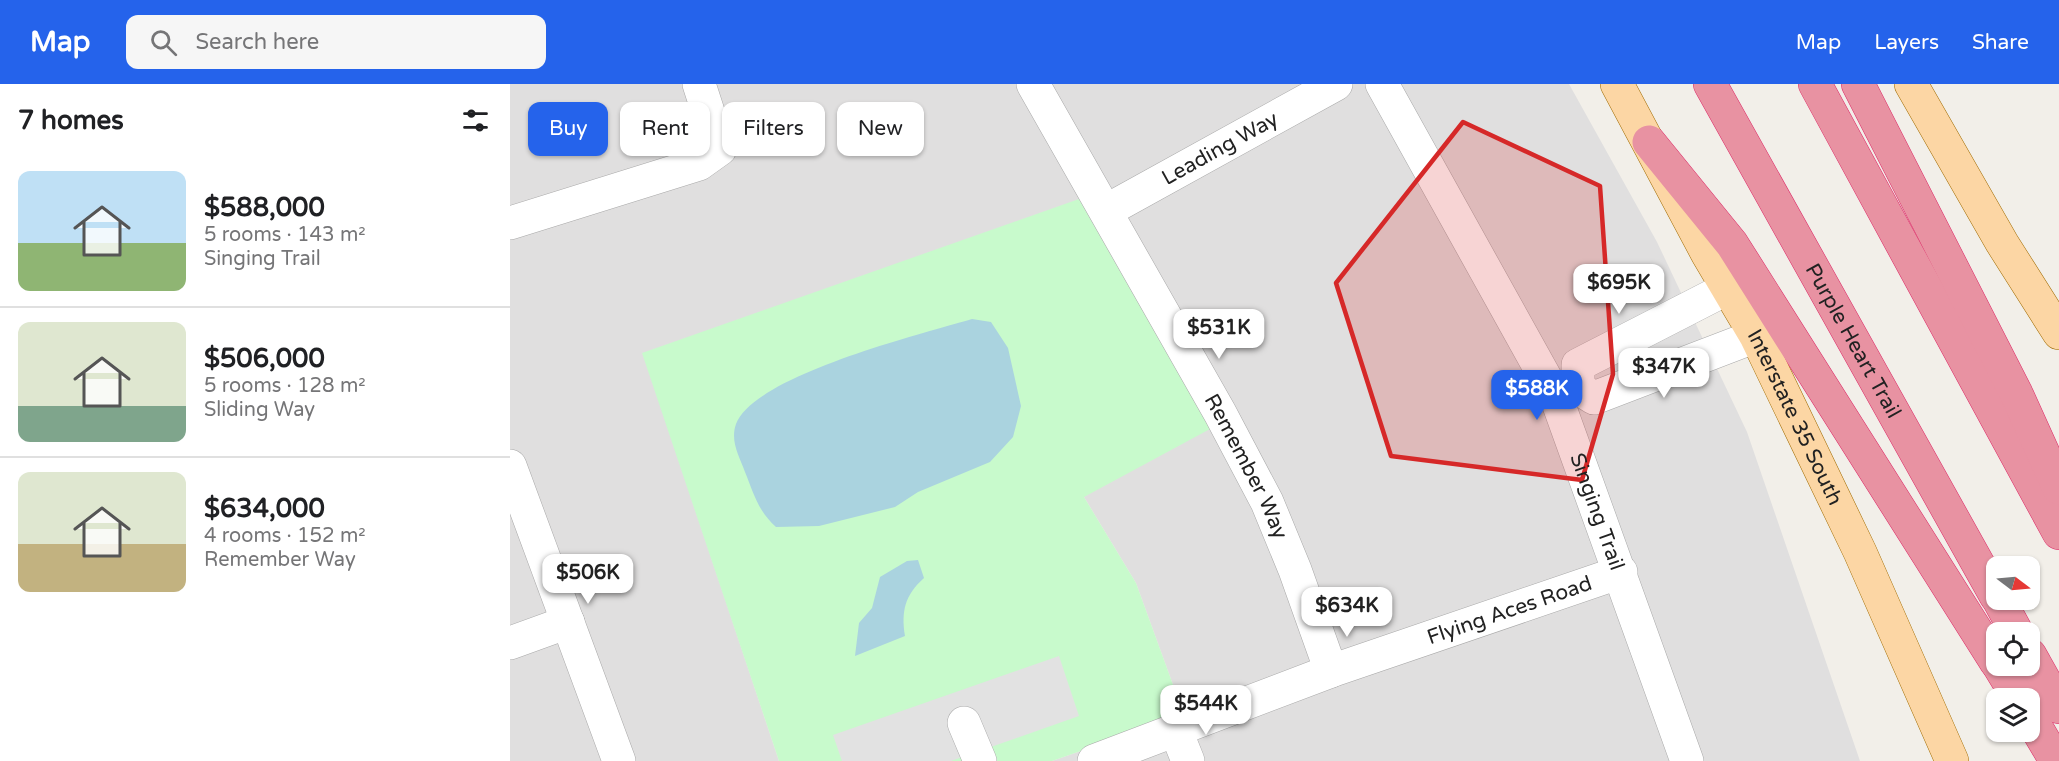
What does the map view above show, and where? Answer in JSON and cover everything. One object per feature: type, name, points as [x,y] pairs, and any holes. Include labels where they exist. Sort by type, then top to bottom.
[{"type":"highway","name":"Purple Heart Trail","points":[[1710,84],[1986,578]]},
{"type":"highway","points":[[1815,84],[2059,533]]},
{"type":"highway","points":[[1858,84],[2016,393],[2059,488]]},
{"type":"highway","points":[[1649,142],[1732,244],[1986,645]]},
{"type":"highway","points":[[2040,673],[2059,708]]},
{"type":"highway","points":[[2040,734],[2056,761]]},
{"type":"main road","name":"Interstate 35 South","points":[[1617,84],[1756,336],[1860,552],[1952,761]]},
{"type":"main road","points":[[1911,84],[2002,243],[2059,333]]},
{"type":"street","points":[[510,223],[699,164],[720,149],[699,84]]},
{"type":"street","name":"Remember Way","points":[[1033,84],[1220,413],[1267,502],[1295,570],[1331,671]]},
{"type":"street","name":"Leading Way","points":[[1106,211],[1336,84]]},
{"type":"street","name":"Singing Trail","points":[[1382,84],[1567,392],[1620,572],[1687,761]]},
{"type":"street","points":[[1728,288],[1578,365],[1567,392],[1594,398],[1756,336]]},
{"type":"street","points":[[510,466],[619,761]]},
{"type":"street","name":"Flying Aces Road","points":[[1094,761],[1331,671],[1620,572]]},
{"type":"street","points":[[510,643],[568,622]]},
{"type":"street","points":[[964,723],[980,761]]},
{"type":"street","points":[[1176,730],[1188,761]]},
{"type":"highlighted area","points":[[1463,122],[1600,186],[1613,374],[1582,480],[1391,456],[1336,283]]},
{"type":"shaded area","points":[[510,84],[1569,84],[1657,242],[1747,432],[1860,761],[1052,761],[1184,715],[1136,583],[1084,497],[643,353],[779,761],[510,761]]},
{"type":"shaded area","points":[[1059,656],[1079,716],[951,761],[842,761],[833,735]]},
{"type":"green space","points":[[1079,199],[1210,429],[1084,497],[1136,583],[1184,715],[1052,761],[779,761],[642,353]]},
{"type":"water","points":[[972,319],[991,322],[1008,348],[1021,406],[1013,437],[990,462],[918,492],[895,507],[819,526],[776,527],[757,502],[735,442],[736,424],[750,406],[774,389],[806,373],[880,346]]},
{"type":"water","points":[[918,560],[924,578],[912,591],[906,604],[905,636],[855,656],[859,623],[872,608],[880,577],[907,561]]}]
